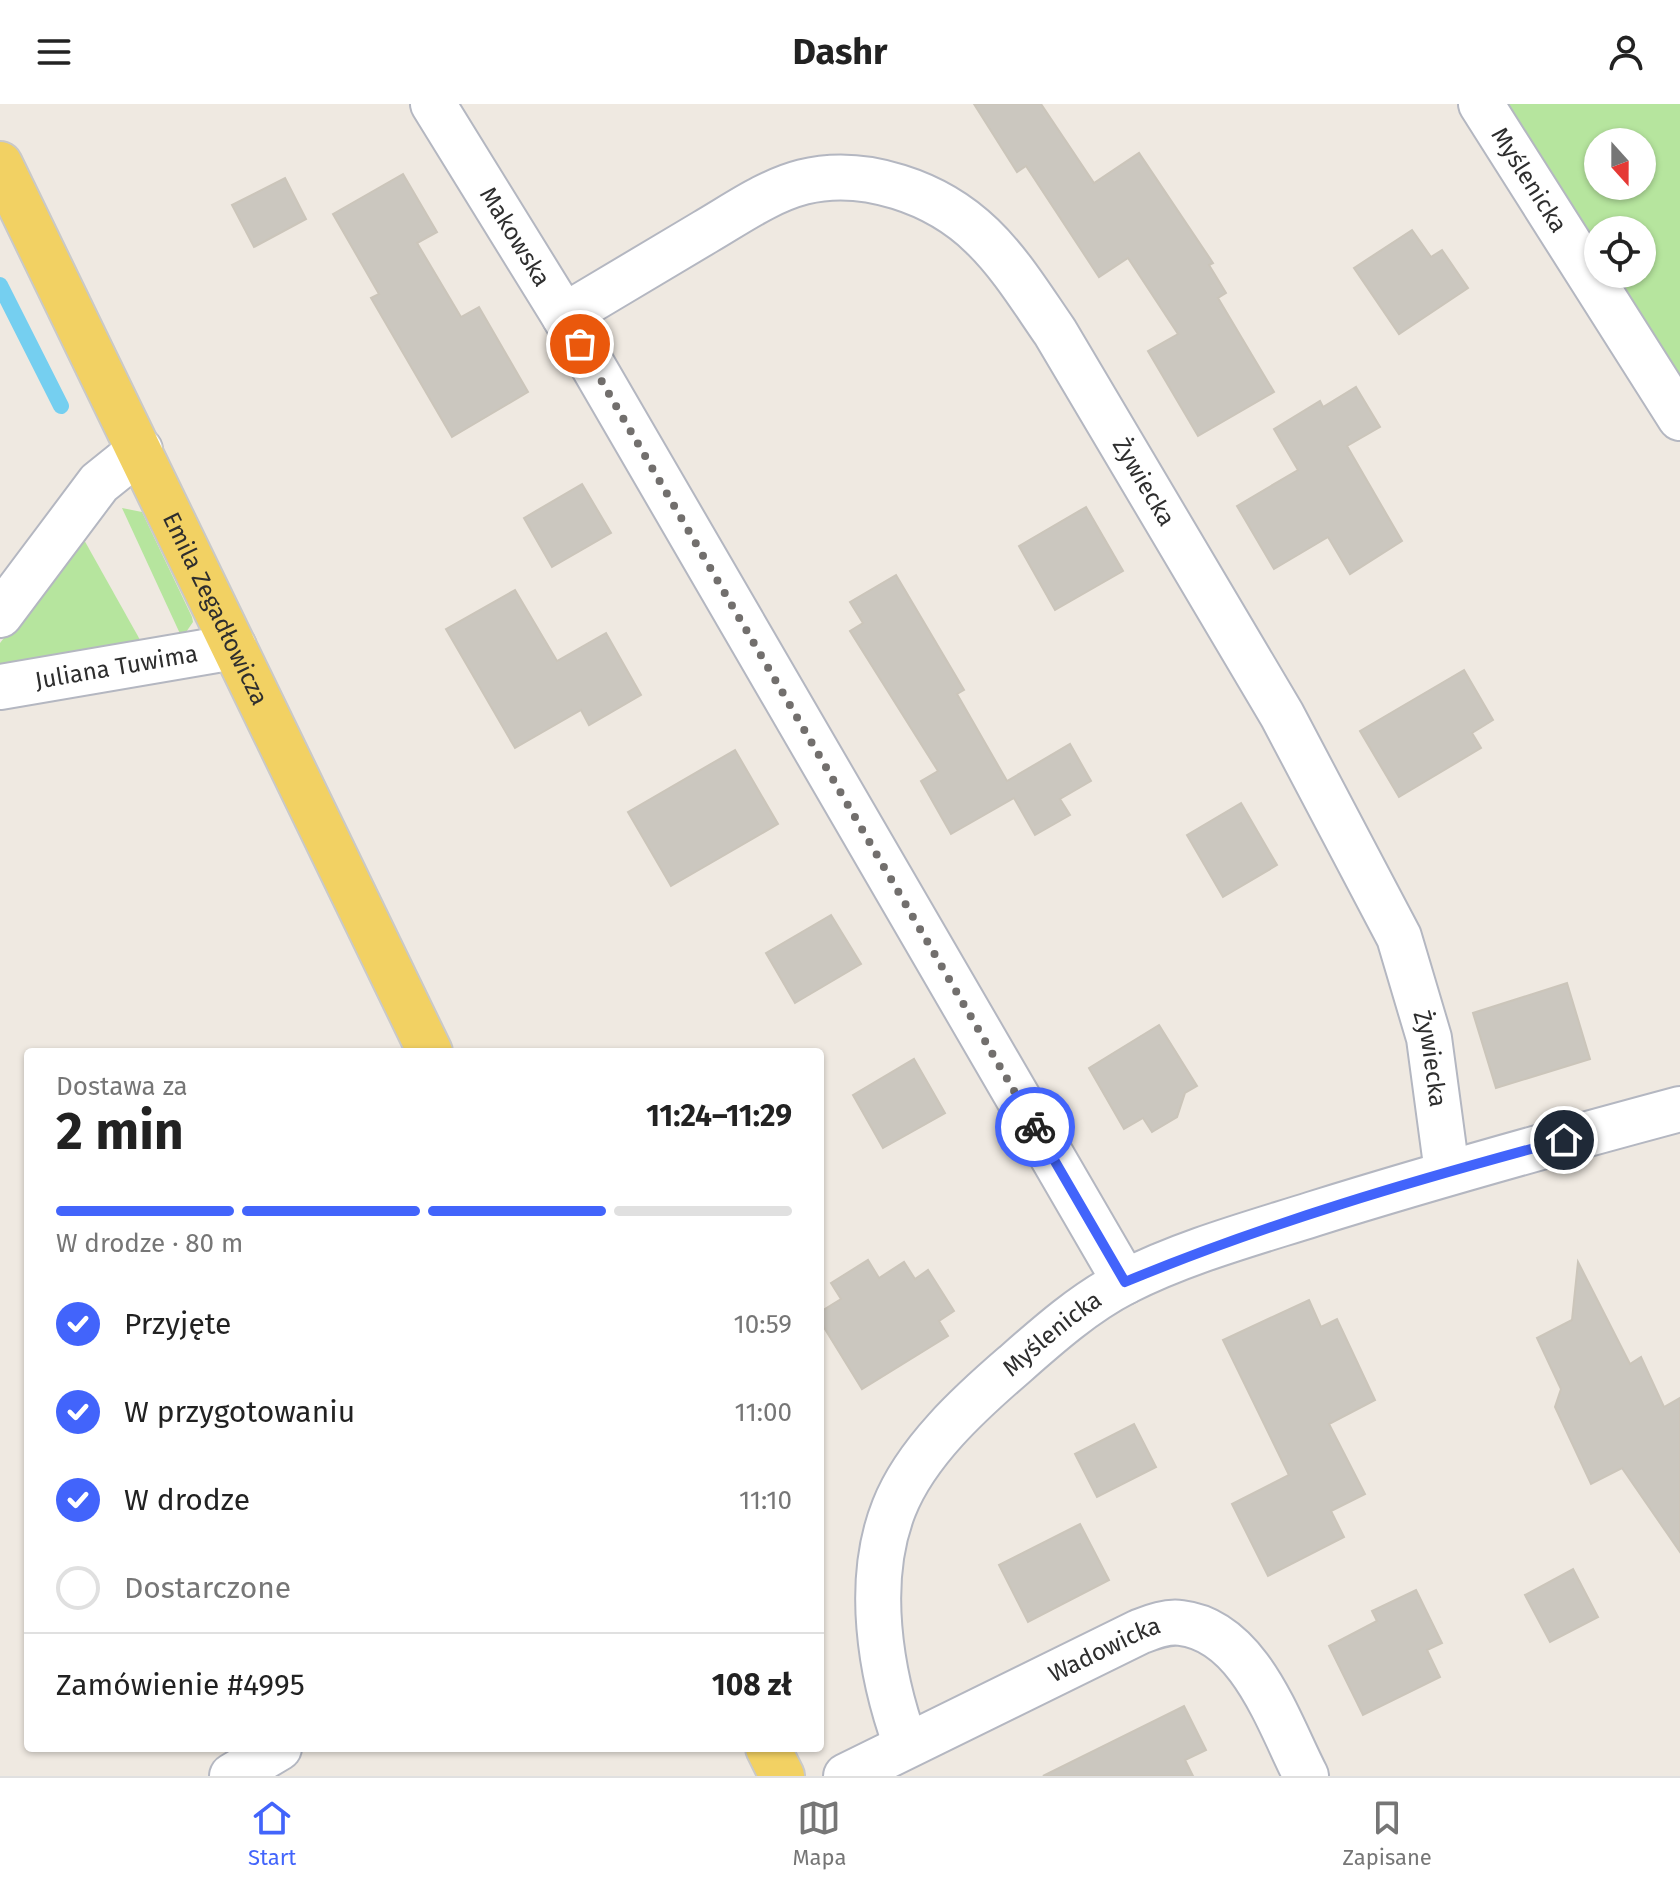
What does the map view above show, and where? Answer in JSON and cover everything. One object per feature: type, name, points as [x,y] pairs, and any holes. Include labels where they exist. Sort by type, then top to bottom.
[{"type":"main road","name":"Emila Zegadłowicza","points":[[0,164],[428,1048]]},
{"type":"main road","points":[[770,1752],[782,1776]]},
{"type":"street","name":"Makowska","points":[[433,104],[564,316],[1125,1282]]},
{"type":"street","name":"Myślenicka","points":[[1481,104],[1680,418]]},
{"type":"street","name":"Żywiecka","points":[[564,316],[761,199],[803,182],[843,178],[880,181],[955,214],[982,235],[1016,275],[1055,332],[1282,715],[1369,875],[1399,937],[1429,1038],[1447,1172]]},
{"type":"street","points":[[0,615],[99,483],[140,450]]},
{"type":"street","name":"Juliana Tuwima","points":[[0,687],[234,647]]},
{"type":"street","name":"Myślenicka","points":[[906,1745],[890,1697],[881,1631],[882,1566],[894,1507],[933,1446],[990,1385],[1051,1332],[1125,1282],[1251,1234],[1447,1172],[1680,1109]]},
{"type":"street","name":"Wadowicka","points":[[846,1776],[1139,1632],[1164,1623],[1182,1623],[1216,1638],[1248,1667],[1306,1776]]},
{"type":"street","points":[[232,1776],[272,1752]]},
{"type":"green space","points":[[1481,104],[1680,104],[1680,418],[1598,288],[1656,288],[1656,216],[1584,216],[1584,267]]},
{"type":"green space","points":[[122,508],[142,512],[192,617],[193,622],[182,638]]},
{"type":"green space","points":[[83,538],[144,647],[0,669],[0,643]]},
{"type":"building","points":[[974,104],[1041,104],[1094,183],[1139,153],[1213,263],[1209,265],[1226,293],[1218,298],[1274,392],[1198,436],[1148,351],[1178,334],[1128,258],[1099,277],[1026,166],[1017,172]]},
{"type":"building","points":[[403,174],[437,232],[417,243],[461,317],[479,307],[528,392],[452,437],[371,298],[379,294],[333,214]]},
{"type":"building","points":[[285,178],[306,219],[254,247],[232,205]]},
{"type":"building","points":[[1412,230],[1431,257],[1442,250],[1468,288],[1399,334],[1354,268]]},
{"type":"building","points":[[1356,387],[1380,427],[1347,446],[1402,541],[1350,574],[1328,537],[1274,569],[1237,506],[1298,470],[1274,429],[1320,401],[1323,407]]},
{"type":"building","points":[[582,484],[611,533],[552,567],[524,518]]},
{"type":"building","points":[[1086,507],[1123,571],[1055,610],[1019,546]]},
{"type":"building","points":[[896,575],[964,690],[957,694],[1007,781],[1070,744],[1091,781],[1060,799],[1070,815],[1035,835],[1014,798],[951,834],[921,781],[938,771],[850,631],[863,623],[850,602]]},
{"type":"building","points":[[515,590],[557,661],[606,633],[641,695],[589,725],[581,710],[515,748],[446,629]]},
{"type":"building","points":[[1464,670],[1493,720],[1472,733],[1481,748],[1399,797],[1360,731]]},
{"type":"building","points":[[735,750],[778,824],[671,886],[628,812]]},
{"type":"building","points":[[1241,803],[1277,865],[1223,897],[1187,835]]},
{"type":"building","points":[[831,915],[861,964],[795,1003],[766,953]]},
{"type":"building","points":[[1567,983],[1590,1059],[1496,1088],[1473,1013]]},
{"type":"building","points":[[1159,1025],[1197,1086],[1185,1093],[1177,1117],[1152,1132],[1143,1118],[1124,1129],[1089,1068]]},
{"type":"building","points":[[914,1059],[945,1113],[883,1148],[853,1095]]},
{"type":"building","points":[[868,1260],[879,1278],[904,1262],[915,1279],[928,1270],[954,1311],[939,1321],[948,1336],[862,1389],[824,1327],[824,1310],[841,1299],[831,1283]]},
{"type":"building","points":[[1578,1262],[1630,1364],[1641,1357],[1664,1407],[1680,1398],[1680,1552],[1622,1468],[1591,1484],[1555,1407],[1561,1389],[1537,1338],[1572,1320]]},
{"type":"building","points":[[1309,1300],[1321,1327],[1337,1319],[1375,1400],[1329,1424],[1365,1494],[1331,1511],[1344,1537],[1268,1576],[1232,1504],[1289,1475],[1223,1340]]},
{"type":"building","points":[[1134,1424],[1156,1467],[1097,1497],[1075,1454]]},
{"type":"building","points":[[1080,1524],[1109,1580],[1028,1622],[999,1565]]},
{"type":"building","points":[[1573,1569],[1598,1617],[1550,1642],[1525,1595]]},
{"type":"building","points":[[1416,1590],[1442,1643],[1427,1650],[1440,1677],[1363,1715],[1329,1646],[1377,1621],[1372,1611]]},
{"type":"building","points":[[1184,1706],[1206,1750],[1185,1760],[1193,1776],[1043,1776]]},
{"type":"waterway","points":[[0,285],[61,406]]},
{"type":"way so far","points":[[580,344],[1035,1127]]},
{"type":"route","points":[[1035,1127],[1125,1282],[1251,1234],[1447,1172],[1564,1140]]}]
